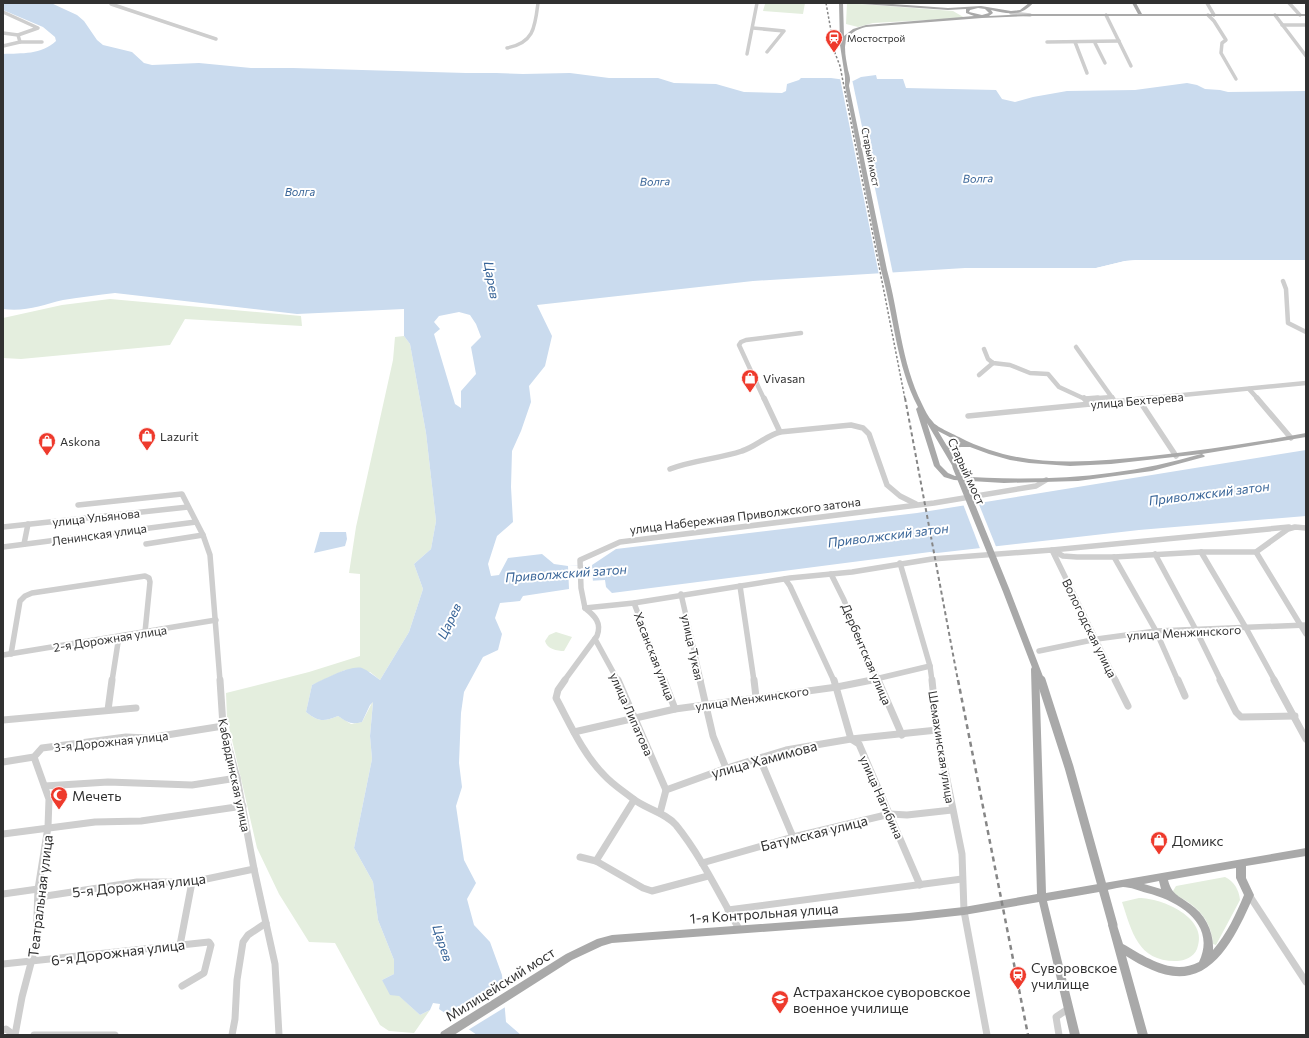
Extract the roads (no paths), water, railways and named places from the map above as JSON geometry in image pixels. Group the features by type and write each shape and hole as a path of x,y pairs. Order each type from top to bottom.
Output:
{"main road":[{"path":"862,3 948,9 983,16 991,13 984,8"},
{"path":"948,9 970,6 1011,13 1023,11 1031,3"},
{"path":"1134,3 1141,15"},
{"name":"Старый мост","path":"841,4 842,45 847,86 884,270 905,362 918,402 956,467 1035,663"},
{"path":"969,13 967,10 970,6"},
{"path":"842,45 844,38 850,32 866,26 983,16 1306,15"},
{"path":"918,402 937,466 946,475 954,478 1046,480 1084,478 1154,469 1230,449"},
{"path":"924,426 932,425 976,447 1008,457 1060,463 1120,462 1176,456 1230,449 1306,435"},
{"path":"946,448 961,445 976,447"},
{"path":"1035,663 1037,687 1042,897 1075,1035"},
{"path":"1035,663 1066,754 1142,1035"},
{"name":"1-я Контрольная улица","path":"569,957 600,942 612,939 909,917 964,910 1306,852"},
{"path":"1119,947 1146,963 1160,968 1183,971 1200,967 1217,952 1225,941 1249,895 1241,878 1241,863"},
{"path":"1162,876 1166,890 1174,899"},
{"path":"1123,883 1150,889 1174,899 1183,904 1198,917 1208,934 1208,952 1200,967"},
{"name":"Милицейский мост","path":"445,1035 569,957"}],"street":[{"path":"113,3 111,4 216,39"},
{"path":"507,48 517,46 530,37 538,3"},
{"path":"747,54 757,3"},
{"path":"1207,3 1214,15"},
{"path":"1289,3 1300,15"},
{"path":"1011,13 1031,15"},
{"path":"3,33 18,35 38,28 4,14"},
{"path":"1106,15 1131,66"},
{"path":"1208,15 1214,21 1226,40 1222,43 1221,53 1236,79"},
{"path":"1275,15 1306,56"},
{"path":"1282,25 1306,25"},
{"path":"753,28 784,31 767,52"},
{"path":"18,35 20,36 20,42"},
{"path":"1047,42 1118,41"},
{"path":"3,46 20,42 42,42"},
{"path":"1075,42 1087,73"},
{"path":"1095,42 1105,63"},
{"path":"1300,48 1306,48"},
{"path":"1283,282 1286,289 1288,323 1306,332"},
{"path":"780,432 739,345 741,342 801,333"},
{"path":"1076,347 1114,400"},
{"path":"984,349 988,359 992,363 1010,365 1030,373 1048,374 1059,387 1085,399 1114,400"},
{"path":"979,375 992,363"},
{"name":"улица Бехтерева","path":"968,416 1089,404 1114,400 1139,400 1306,383"},
{"path":"1249,389 1291,438"},
{"path":"1085,399 1089,404"},
{"path":"1139,400 1176,456"},
{"path":"670,469 689,462 743,451 770,435 780,432 851,425 863,428 869,434 887,485 897,494 916,504"},
{"name":"улица Набережная Приволжского затона","path":"585,608 581,588 580,563 620,542 916,504 934,503 1036,486 1046,480"},
{"name":"Кабардинская улица","path":"78,505 182,494 203,535 210,555 223,726 237,778 254,869 275,964 279,1035"},
{"name":"улица Ульянова","path":"3,527 188,507"},
{"name":"Ленинская улица","path":"3,547 196,522"},
{"path":"24,544 28,524"},
{"path":"585,608 785,579 852,572 932,559 1052,550 1295,527 1306,528"},
{"path":"1052,550 1063,556 1071,557 1114,557 1201,552 1256,552 1279,534 1295,527"},
{"path":"146,544 203,535"},
{"name":"Вологодская улица","path":"1052,550 1128,706"},
{"path":"1201,552 1246,628 1295,716 1306,739"},
{"path":"1256,552 1303,625 1306,634"},
{"path":"1154,554 1196,630 1236,712 1241,717 1247,718 1295,716"},
{"path":"1114,557 1156,631 1185,696"},
{"name":"Шемахинская улица","path":"900,564 930,666 937,730 962,854 964,910 987,1035"},
{"name":"Дербентская улица","path":"832,574 844,600 858,639 878,679 902,735"},
{"path":"11,654 20,601 24,596 32,593 144,576 149,578 150,582 145,632"},
{"name":"улица Нагибина","path":"785,579 790,586 837,687 851,739 859,744 920,885"},
{"path":"740,586 756,697"},
{"name":"улица Тукая","path":"681,594 713,736 726,768"},
{"name":"Хасанская улица","path":"634,602 675,710"},
{"path":"585,608 597,618 600,631 558,690 556,698 574,732 605,777 634,800 660,813 675,824 702,864 739,929"},
{"name":"2-я Дорожная улица","path":"3,655 216,620"},
{"name":"улица Менжинского","path":"1039,651 1096,639 1156,631 1303,625"},
{"path":"108,710 119,636"},
{"name":"улица Липатова","path":"595,639 607,659 636,720 666,790"},
{"name":"улица Менжинского","path":"574,732 636,720 705,704 837,687 878,679 930,666"},
{"path":"3,720 136,708"},
{"name":"3-я Дорожная улица","path":"3,762 34,757 42,748 126,737 148,738 223,726"},
{"name":"улица Хамимова","path":"666,790 726,768 786,750 851,739 902,735 937,730"},
{"name":"Театральная улица","path":"15,1035 22,997 36,944 38,889 48,827 48,799 45,786 38,774 34,757"},
{"path":"760,759 793,837"},
{"path":"45,786 108,782 156,785 192,785 237,778"},
{"path":"660,813 666,790"},
{"path":"596,861 634,800"},
{"path":"3,834 96,822 141,821 243,806"},
{"name":"Батумская улица","path":"702,864 793,837 890,814 907,815 952,810"},
{"path":"580,857 596,861 643,888 652,891 708,876"},
{"name":"5-я Дорожная улица","path":"3,894 38,889 46,896 137,882 192,882 254,869"},
{"path":"728,910 962,880"},
{"path":"180,945 192,882"},
{"path":"1249,895 1306,982"},
{"path":"232,1035 235,1019 237,980 243,942 248,935 266,924"},
{"name":"6-я Дорожная улица","path":"3,964 209,942 211,945 204,973 182,986"},
{"path":"1059,1035 1056,1017 1068,1009"},
{"path":"3,1030 6,1029 15,1035"},
{"path":"34,1035 115,1035"}],"water":[{"name":"Волга","path":"3,3 51,3 77,15 84,21 97,40 103,45 132,52 144,63 152,65 199,63 251,68 523,74 570,73 609,78 658,78 674,83 716,84 744,92 782,93 786,91 787,84 801,78 831,78 853,81 861,77 876,75 877,79 903,79 906,88 996,90 1002,99 1015,102 1067,91 1135,90 1187,83 1197,85 1205,89 1228,92 1306,91 1306,260 1137,260 1125,261 1096,268 965,268 753,281 537,305 552,336 545,366 529,386 531,402 512,451 511,487 513,522 497,536 488,564 491,576 499,575 508,558 542,554 554,564 568,566 592,565 616,549 917,513 1306,450 1306,516 1139,530 937,553 930,552 612,593 606,587 605,580 569,582 569,589 523,596 520,601 500,603 495,618 502,634 498,650 483,657 464,692 461,713 459,763 462,787 456,806 464,860 476,883 467,899 474,925 490,942 502,975 506,1022 521,1035 477,1035 439,1009 440,1004 433,1003 430,1010 420,1015 399,996 390,995 382,980 394,974 394,960 378,920 373,882 354,848 372,759 370,736 373,702 362,722 358,723 349,722 338,716 321,720 314,718 306,712 312,685 337,674 351,669 362,668 380,680 409,632 423,589 414,564 431,549 436,521 426,433 410,344 404,336 404,309 297,314 115,293 63,300 27,309 3,309 3,54 38,51 50,46 56,41 55,37 43,27 3,10","holes":["459,312 470,315 476,324 481,337 471,347 476,374 461,391 461,408 455,404 434,334 440,329 434,322 439,316"]},
{"path":"320,532 346,532 347,539 345,546 314,553"}],"railway":[{"path":"826,3 835,53 840,66 905,399"},
{"path":"905,398 958,681"},
{"path":"958,680 1028,1035"}],"place":[{"name":"Мостострой","path":"834,53"},
{"name":"Vivasan","path":"750,393"},
{"name":"Lazurit","path":"147,451"},
{"name":"Askona","path":"47,456"},
{"name":"Мечеть","path":"59,810"},
{"name":"Домикс","path":"1159,855"},
{"name":"Суворовское училище","path":"1018,990"},
{"name":"Астраханское суворовское военное училище","path":"780,1014"}],"water label":[{"name":"Царев","path":"492,280"},
{"name":"Приволжский затон","path":"1209,493"},
{"name":"Приволжский затон","path":"888,535"},
{"name":"Приволжский затон","path":"566,573"},
{"name":"Царев","path":"449,621"},
{"name":"Царев","path":"443,943"}]}
